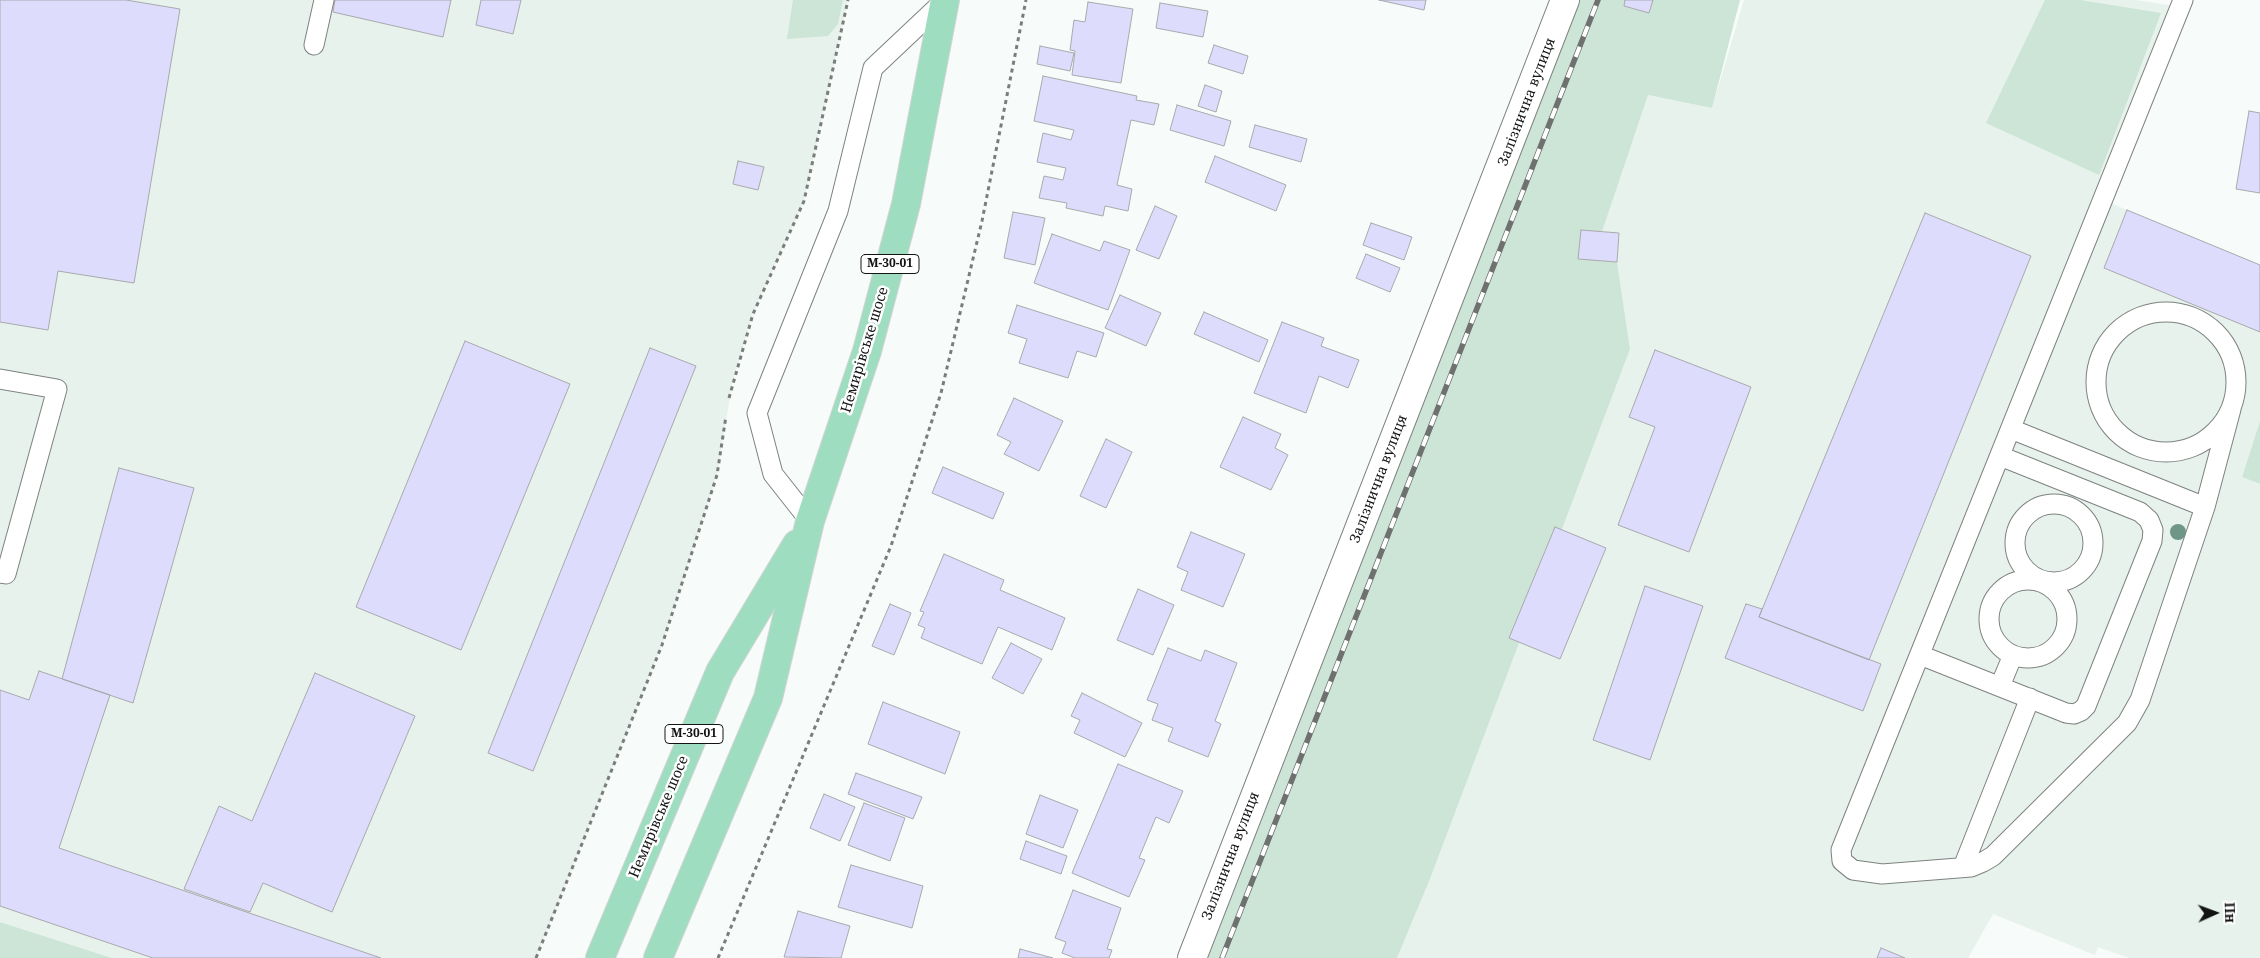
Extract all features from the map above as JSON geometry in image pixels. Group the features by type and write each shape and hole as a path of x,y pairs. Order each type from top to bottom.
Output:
{"main road":[{"name":"Немирівське шосе","path":"658,958 768,698 810,521 867,351 906,204 945,0"},
{"name":"Немирівське шосе","path":"600,958 720,672 810,521"}],"street":[{"name":"Залізнична вулиця","path":"1192,958 1565,0"}],"lane":[{"path":"314,45 324,0"},
{"path":"810,521 773,474 757,413 838,211 873,68 945,0"},
{"path":"2183,0 1841,850 1842,861 1854,870 1867,873 1971,867 1993,856 2134,714 2205,507 2231,409 2236,387 2234,365 2225,344 2209,327 2189,316 2167,312 2145,316 2124,326 2108,342 2099,364 2096,387 2102,410 2114,430 2133,444 2155,452 2178,452 2200,444 2219,429 2231,409"},
{"path":"0,379 57,388 6,574 0,573"},
{"path":"2011,429 2205,507"},
{"path":"1920,655 2066,713 2074,714 2086,706 2152,541 2153,530 2149,520 2140,512 2000,456"},
{"path":"2039,580 2026,579 2012,583 2002,590 1994,600 1989,612 1990,626 1994,638 2002,648 2013,655 2025,658 2038,657 2050,652 2059,643 2065,632 2068,620 2066,607 2060,596 2050,586 2039,580 2028,573 2019,562 2015,550 2015,537 2019,524 2027,514 2038,507 2051,504 2064,505 2076,511 2086,520 2092,532 2093,544 2090,557 2085,568 2070,579 2051,583 2039,580"},
{"path":"2000,686 2013,655"},
{"path":"1962,868 2030,698"}],"path":[{"path":"729,403 732,384 752,314 804,201 848,0"},
{"path":"718,958 891,546 942,393 982,222 1026,0"},
{"path":"536,958 662,645 716,475 727,412"}],"shaded area":[{"path":"0,0 848,0 804,201 753,314 732,384 717,475 662,645 536,958 112,958 0,922"},
{"path":"1744,0 2136,0 2181,7 2103,200 2260,265 2260,421 2242,477 2260,484 2260,958 2129,958 2098,947 2095,955 1993,914 1968,958 1905,958 1881,949 1877,958 1397,958 1430,879 1630,349 1617,262 1619,233 1602,232 1648,95 1712,108"}],"green space":[{"path":"793,0 843,0 838,24 828,36 787,39"},
{"path":"1565,0 1740,0 1712,108 1648,95 1602,232 1581,230 1579,258 1617,262 1630,349 1430,879 1397,958 1192,958"},
{"path":"2045,0 2080,0 2161,13 2099,175 1986,123"},
{"path":"2260,421 2260,484 2242,477"},
{"path":"0,922 112,958 0,958"}],"building":[{"path":"0,0 126,0 180,9 134,283 58,271 48,330 0,322"},
{"path":"335,0 451,0 443,37 333,12"},
{"path":"481,0 521,0 513,34 476,25"},
{"path":"1379,0 1426,0 1424,10"},
{"path":"1625,0 1653,0 1649,13 1624,6"},
{"path":"1088,2 1133,9 1121,83 1072,75 1075,51 1070,50 1074,20 1085,22"},
{"path":"1160,3 1208,11 1203,37 1156,28"},
{"path":"1214,45 1248,56 1243,74 1208,63"},
{"path":"1040,46 1074,53 1070,71 1037,64"},
{"path":"1043,76 1137,96 1136,100 1159,104 1154,125 1131,120 1117,185 1132,189 1128,211 1105,206 1103,216 1066,208 1067,203 1039,198 1044,176 1063,180 1066,168 1037,162 1043,133 1071,140 1074,130 1034,121"},
{"path":"1205,85 1222,91 1216,112 1198,106"},
{"path":"1177,105 1231,121 1224,146 1170,130"},
{"path":"2249,111 2260,113 2260,193 2236,189"},
{"path":"1255,125 1307,139 1301,162 1249,147"},
{"path":"1215,156 1286,185 1276,211 1205,182"},
{"path":"738,161 764,167 758,190 733,184"},
{"path":"1155,206 1177,216 1159,259 1136,250"},
{"path":"2127,210 2260,265 2260,332 2104,268"},
{"path":"1013,212 1045,218 1035,265 1004,258"},
{"path":"1925,213 2031,256 1869,660 1759,617"},
{"path":"1371,223 1412,237 1404,260 1363,245"},
{"path":"1581,230 1619,233 1617,262 1578,259"},
{"path":"1052,234 1100,251 1104,241 1130,250 1108,310 1034,283"},
{"path":"1366,254 1400,268 1390,292 1356,278"},
{"path":"1120,295 1161,313 1146,346 1105,328"},
{"path":"1017,305 1104,333 1096,357 1077,351 1068,378 1019,363 1027,339 1008,333"},
{"path":"1204,312 1268,340 1259,362 1194,334"},
{"path":"1282,322 1324,338 1321,346 1359,360 1348,388 1319,376 1306,413 1254,393"},
{"path":"465,341 570,384 461,650 356,607"},
{"path":"650,348 696,366 533,771 488,753"},
{"path":"1655,350 1751,387 1689,552 1618,525 1655,427 1629,417"},
{"path":"1014,398 1063,421 1039,471 1004,454 1011,442 997,435"},
{"path":"1243,417 1281,434 1275,448 1288,455 1271,490 1220,467"},
{"path":"1106,439 1132,452 1106,508 1080,496"},
{"path":"943,467 1004,493 993,519 932,493"},
{"path":"119,468 194,488 133,703 62,679"},
{"path":"1555,527 1606,548 1560,659 1509,638"},
{"path":"1191,532 1245,554 1223,607 1181,590 1188,572 1177,567"},
{"path":"944,554 1004,580 1000,590 1065,618 1052,650 998,627 982,664 921,638 925,628 918,625 924,612 920,611"},
{"path":"1645,586 1703,606 1650,760 1593,740"},
{"path":"1138,589 1174,605 1153,655 1117,640"},
{"path":"890,604 911,613 894,655 872,646"},
{"path":"1746,604 1762,609 1759,617 1881,664 1863,711 1725,658"},
{"path":"1011,643 1042,659 1023,694 992,678"},
{"path":"1168,648 1201,661 1205,650 1237,663 1215,721 1221,724 1208,757 1168,741 1173,728 1152,720 1158,704 1147,700"},
{"path":"39,671 110,695 59,848 381,958 153,958 0,906 0,690 29,700"},
{"path":"315,673 415,716 332,912 263,883 250,912 184,889 219,806 252,821"},
{"path":"1082,693 1142,723 1125,757 1074,733 1080,720 1071,716"},
{"path":"883,702 960,732 945,774 868,744"},
{"path":"1118,764 1183,791 1169,823 1156,817 1139,858 1145,860 1129,897 1072,873"},
{"path":"856,773 922,797 913,819 848,794"},
{"path":"824,794 855,807 840,841 810,828"},
{"path":"1040,795 1078,810 1063,848 1026,834"},
{"path":"864,803 905,818 890,861 848,845"},
{"path":"1026,841 1067,856 1061,874 1020,859"},
{"path":"851,865 923,886 912,928 838,907"},
{"path":"1073,890 1121,908 1107,949 1112,950 1109,958 1075,958 1062,953 1066,942 1055,938"},
{"path":"798,911 850,926 841,958 784,957"},
{"path":"1881,948 1905,958 1877,958"},
{"path":"1020,949 1053,958 1018,958"}],"railway":[{"path":"1222,958 1598,0"}]}
